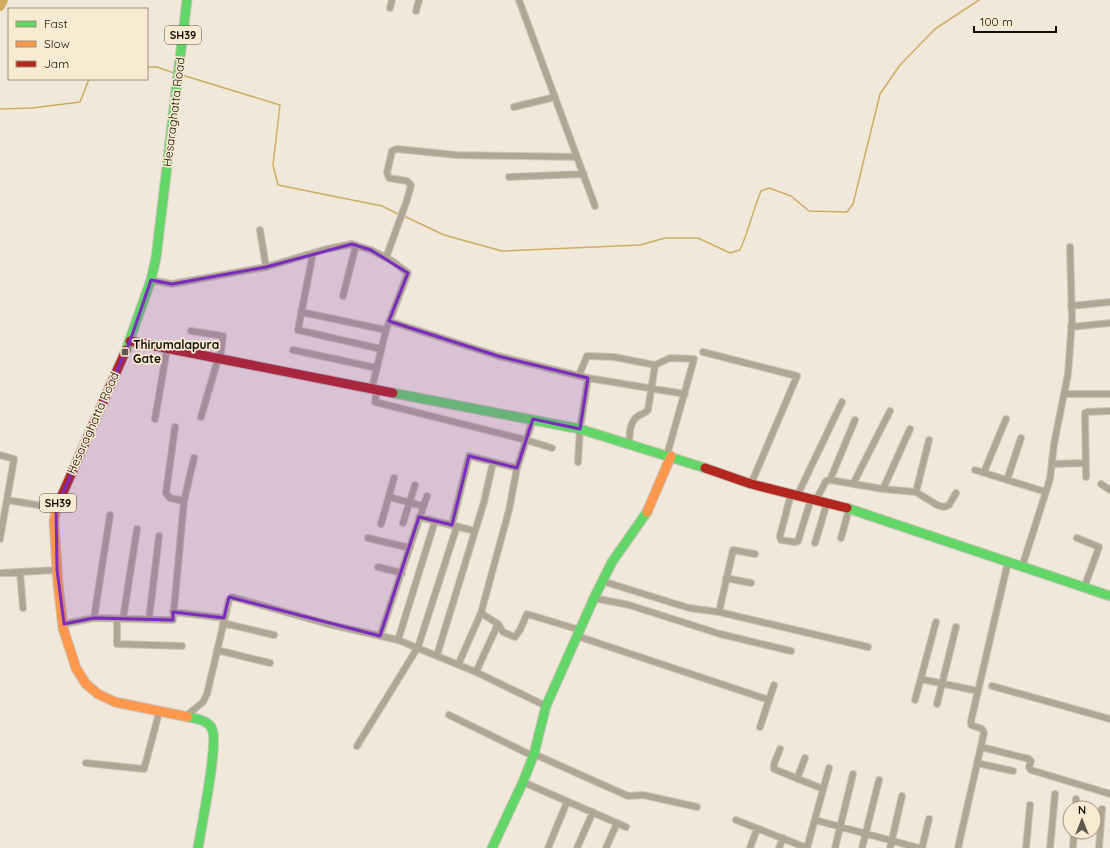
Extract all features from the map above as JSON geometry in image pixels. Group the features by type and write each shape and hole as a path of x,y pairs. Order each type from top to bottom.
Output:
{"street":[{"name":"Hesaraghatta Road","path":"187,0 156,258 151,280 130,341 56,508 54,522 60,611 76,666 86,685 95,693 111,702 159,713 186,716 209,723 214,734 198,848"},
{"path":"390,8 392,0"},
{"path":"416,11 419,0"},
{"path":"519,0 595,206"},
{"path":"514,107 555,97"},
{"path":"386,258 411,185 407,181 389,178 387,173 392,151 397,149 456,154 577,157"},
{"path":"509,177 584,174"},
{"path":"260,230 266,267"},
{"path":"151,280 172,284 266,267 313,253 352,244 371,250 408,273 389,321 376,368 375,402 526,440 552,448"},
{"path":"343,296 356,246"},
{"path":"1022,567 1046,492 1068,374 1071,327 1070,247"},
{"path":"313,253 298,330 381,349"},
{"path":"1071,306 1110,302"},
{"path":"301,312 386,330"},
{"path":"389,321 498,356 588,378 685,394"},
{"path":"1071,327 1110,323"},
{"path":"191,331 223,336 219,360 201,417"},
{"path":"130,341 219,360 375,388 580,429 629,443 751,484 849,509 1110,596"},
{"path":"154,419 167,349"},
{"path":"293,350 376,368"},
{"path":"703,352 797,376 751,484"},
{"path":"492,848 533,755 546,706 594,598 612,562 646,515 669,456 694,359 670,358 655,365 614,356 586,356 579,375"},
{"path":"629,443 631,426 634,419 638,415 645,414 648,410 655,365"},
{"path":"578,462 580,429 588,378"},
{"path":"1064,394 1110,394"},
{"path":"842,402 794,495 780,536 781,540 794,542 798,541 813,500 826,481 830,480 883,489 916,492 937,505 944,507 949,505 956,492"},
{"path":"853,484 890,411"},
{"path":"1086,477 1085,413 1110,411"},
{"path":"458,665 481,613 509,510 517,468 533,419"},
{"path":"984,472 1006,419"},
{"path":"830,480 855,420"},
{"path":"175,427 166,493 170,498 184,501"},
{"path":"883,489 910,429"},
{"path":"1007,480 1021,438"},
{"path":"916,492 929,440"},
{"path":"0,455 14,459 0,538"},
{"path":"358,746 418,647 454,526 469,456 517,468"},
{"path":"64,624 94,618 173,620 184,501 194,458"},
{"path":"437,655 475,531 493,462"},
{"path":"1052,464 1086,463"},
{"path":"974,470 1046,492"},
{"path":"381,524 394,478"},
{"path":"1100,484 1110,490"},
{"path":"403,523 414,485"},
{"path":"380,636 402,573 419,517 428,496"},
{"path":"389,497 423,506"},
{"path":"7,500 56,508"},
{"path":"815,543 827,503"},
{"path":"841,538 849,509"},
{"path":"94,618 110,515"},
{"path":"419,517 475,531"},
{"path":"398,640 435,521"},
{"path":"137,529 120,619 117,644 182,646"},
{"path":"149,619 159,536"},
{"path":"368,538 410,548"},
{"path":"1077,538 1099,547 1084,588"},
{"path":"719,612 733,550 755,554"},
{"path":"958,848 981,747 983,731 971,724 1008,562"},
{"path":"378,567 402,573"},
{"path":"0,573 57,570"},
{"path":"20,572 23,608"},
{"path":"726,578 752,583"},
{"path":"602,581 689,608 719,612 868,647"},
{"path":"186,716 203,702 207,694 229,600 232,597 328,624 398,640 476,672 546,706"},
{"path":"594,598 629,605 720,634 792,651"},
{"path":"173,612 224,621 274,635"},
{"path":"481,613 498,624 503,632 516,637 527,614 769,700"},
{"path":"915,700 936,622"},
{"path":"476,672 498,624"},
{"path":"937,704 956,627"},
{"path":"217,650 270,663"},
{"path":"921,680 978,691"},
{"path":"760,727 774,685"},
{"path":"992,686 1110,719"},
{"path":"86,763 144,768 159,713"},
{"path":"449,715 533,755 628,796 643,795 697,808"},
{"path":"981,747 1029,759 1031,761 1029,767 1031,770 1110,794"},
{"path":"780,749 774,764 774,770 823,789"},
{"path":"797,779 805,758"},
{"path":"977,763 1013,771"},
{"path":"736,820 807,848 829,768"},
{"path":"835,848 853,774"},
{"path":"862,848 879,780"},
{"path":"522,782 626,827"},
{"path":"1050,848 1055,794"},
{"path":"890,848 902,796"},
{"path":"548,848 567,802"},
{"path":"1026,848 1030,805"},
{"path":"577,848 593,812"},
{"path":"815,820 921,848 929,819"},
{"path":"606,848 617,823"},
{"path":"750,848 757,829"},
{"path":"779,848 783,838"}],"highlighted area":[{"path":"352,244 371,250 408,273 389,321 498,356 588,378 580,429 533,419 517,468 469,456 452,525 419,517 380,636 229,597 224,618 173,612 173,620 94,618 64,624 57,570 56,508 130,341 151,280 172,284 266,267"}],"waterway":[{"path":"0,6 3,0"},
{"path":"404,216 444,235 502,251 640,245 665,238 698,238 730,253 740,250 761,191 769,188 791,196 809,211 847,212 853,204 880,94 900,65 935,29 979,0"},
{"path":"148,67 157,67 174,73"},
{"path":"182,75 280,105 273,165 278,185 382,206 400,215"},
{"path":"0,109 32,108 80,102 89,80"}],"traffic: fast":[{"path":"126,350 151,280 156,258 187,0"},
{"path":"393,393 580,429 705,468"},
{"path":"847,508 1110,596"},
{"path":"492,848 523,782 534,754 546,706 594,598 612,562 647,512"},
{"path":"188,717 202,720 208,724 212,729 214,737 206,805 198,848"}],"traffic: slow":[{"path":"647,512 671,456"},
{"path":"62,495 56,508 54,522 58,584 63,628 76,668 86,684 98,694 115,702 188,717"}],"traffic: jam":[{"path":"130,341 393,393"},
{"path":"62,495 126,350"},
{"path":"705,468 751,484 847,508"}],"place":[{"name":"Thirumalapura Gate","path":"125,352"}]}
